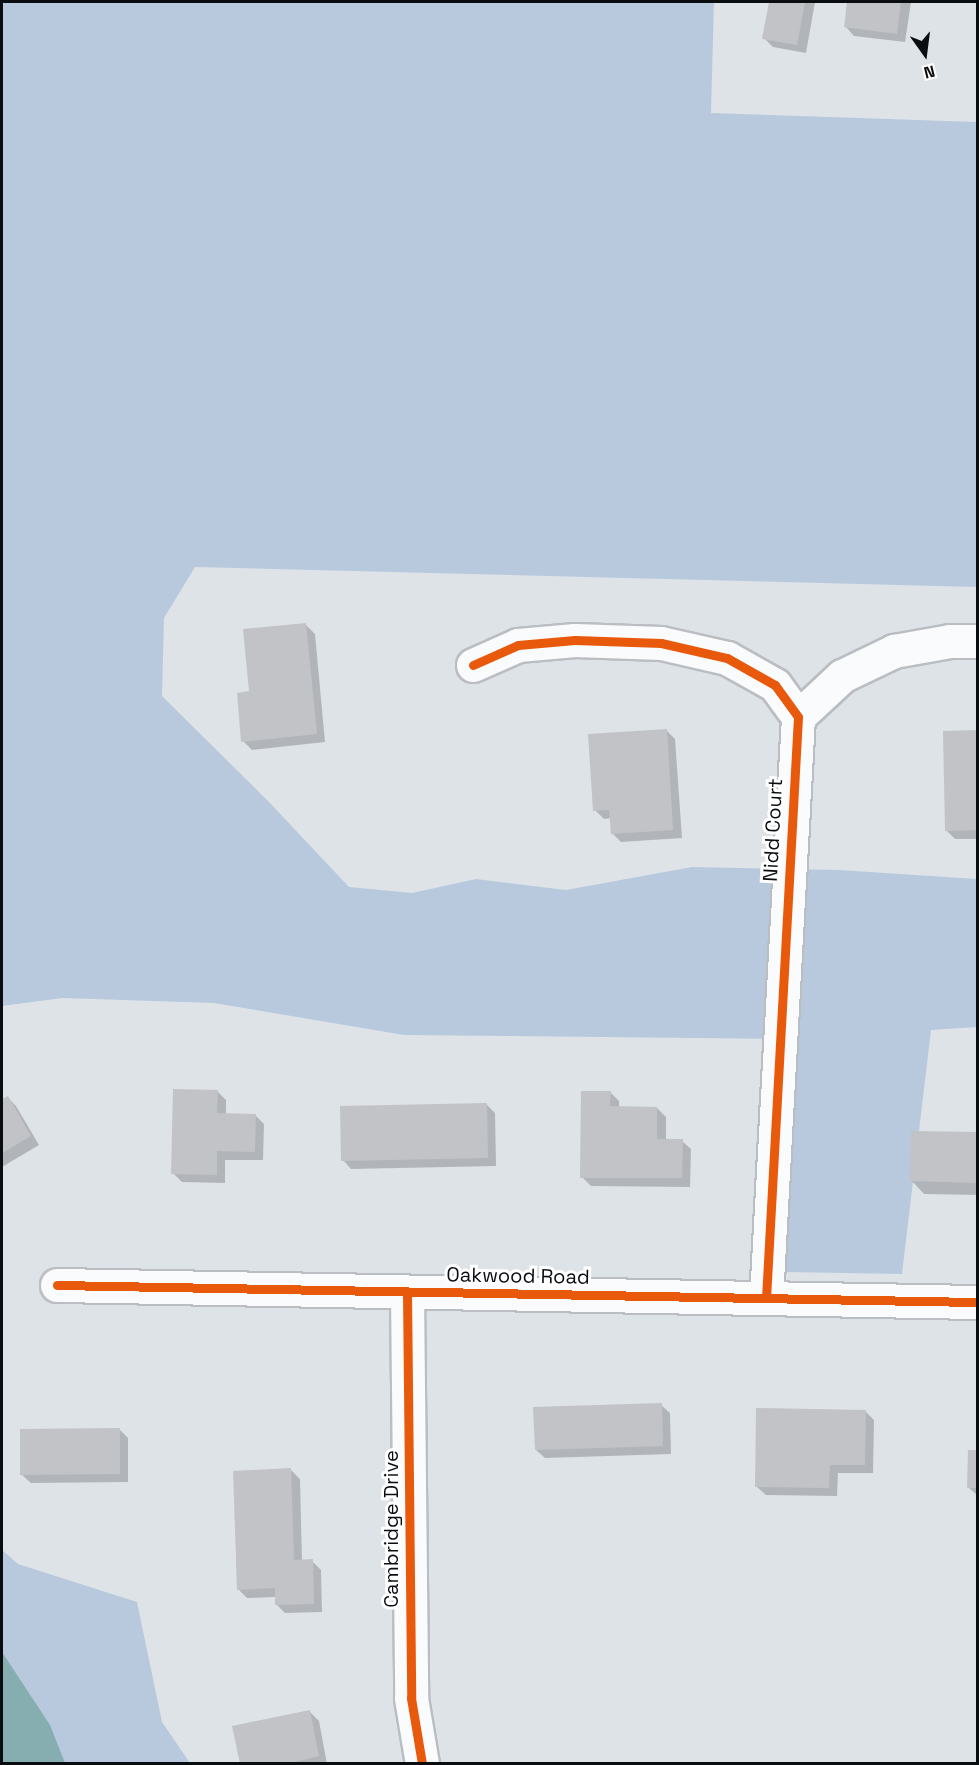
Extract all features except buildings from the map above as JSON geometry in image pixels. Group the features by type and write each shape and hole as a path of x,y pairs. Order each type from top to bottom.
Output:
{"street":[{"path":"473,665 518,645 575,640 661,643 727,658 775,685 798,717 842,676 894,651 950,641 978,640"},
{"name":"Nidd Court","path":"766,1299 798,717"},
{"name":"Oakwood Road","path":"57,1286 978,1302"},
{"name":"Cambridge Drive","path":"407,1292 411,1698 422,1764"}],"shaded area":[{"path":"2,2 714,2 711,113 977,122 977,587 195,567 164,618 162,696 269,802 349,887 412,893 476,879 566,890 692,867 839,870 977,879 977,1027 931,1030 902,1274 786,1272 795,1039 404,1035 214,1003 62,998 2,1006"},
{"path":"2,1550 18,1564 137,1602 162,1722 190,1763 2,1763"},
{"path":"2,1652 50,1725 65,1763 2,1763"}],"cycle path":[{"path":"473,665 518,645 575,640 661,643 727,658 775,685 798,717 766,1298"},
{"path":"57,1285 978,1302"},
{"path":"407,1292 411,1698 422,1764"}]}
